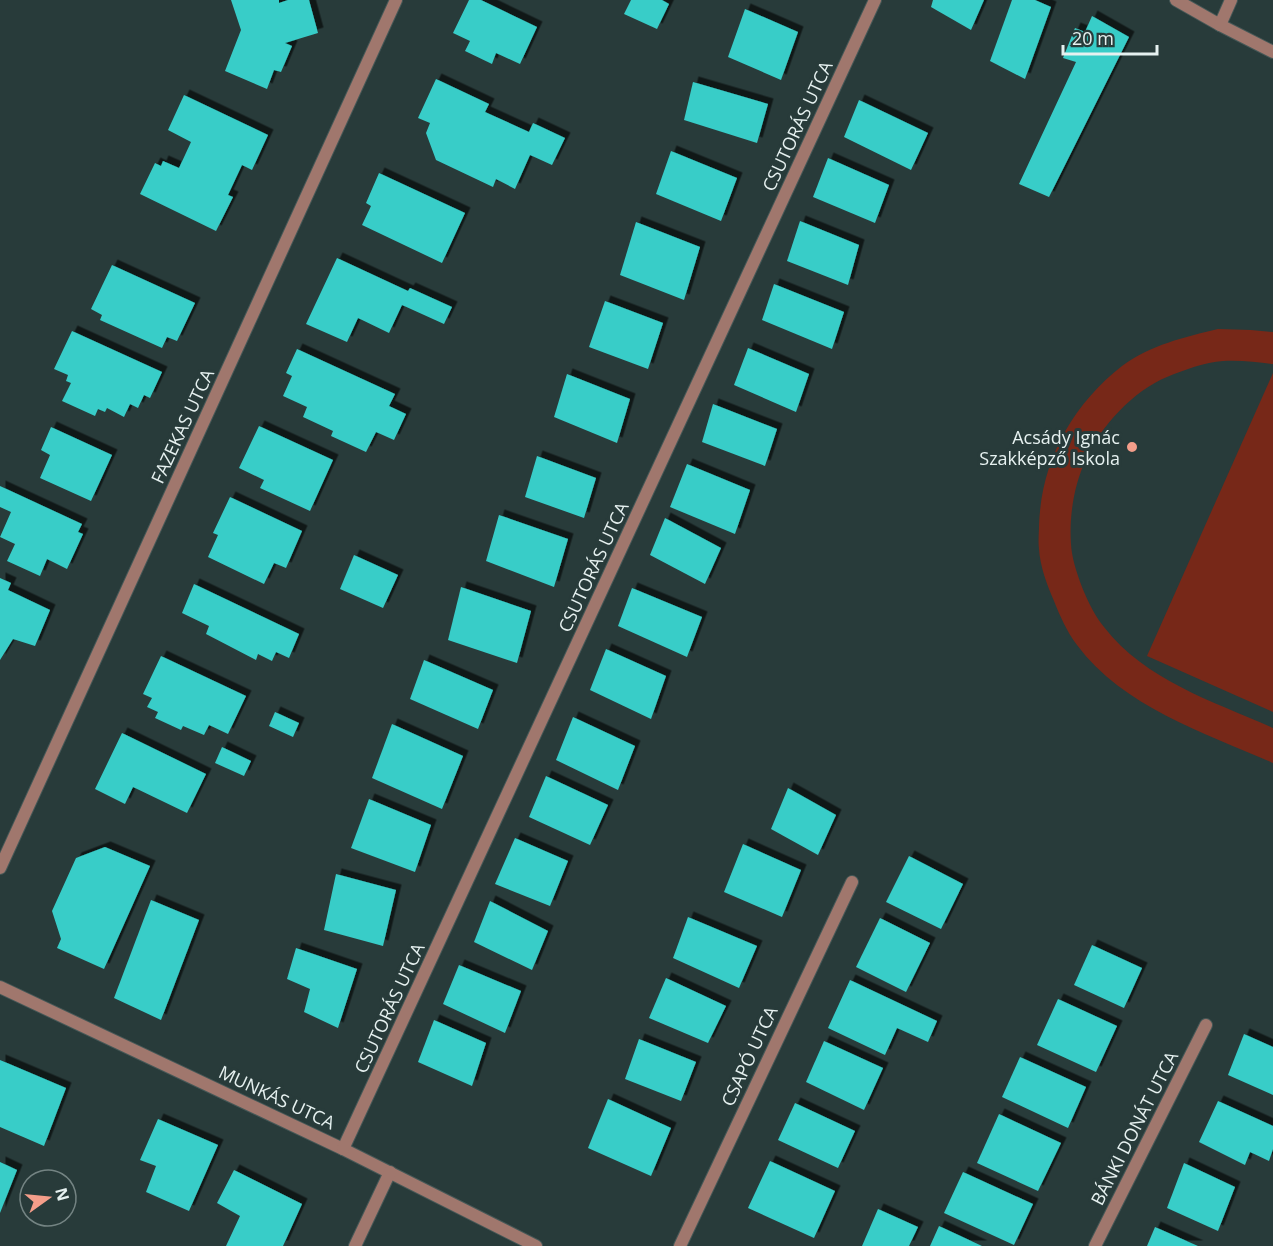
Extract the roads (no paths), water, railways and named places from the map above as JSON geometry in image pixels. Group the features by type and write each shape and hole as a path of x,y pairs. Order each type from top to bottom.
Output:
{"street":[{"name":"FAZEKAS UTCA","path":"0,868 396,0"},
{"name":"CSUTORÁS UTCA","path":"344,1149 875,0"},
{"path":"1176,0 1273,51"},
{"path":"1220,25 1231,0"},
{"name":"CSAPÓ UTCA","path":"680,1246 852,882"},
{"name":"MUNKÁS UTCA","path":"0,987 344,1149 536,1246"},
{"name":"BÁNKI DONÁT UTCA","path":"1095,1246 1206,1025"},
{"path":"355,1246 390,1172"}],"place":[{"name":"Acsády Ignác Szakképző Iskola","path":"1132,447"}]}
